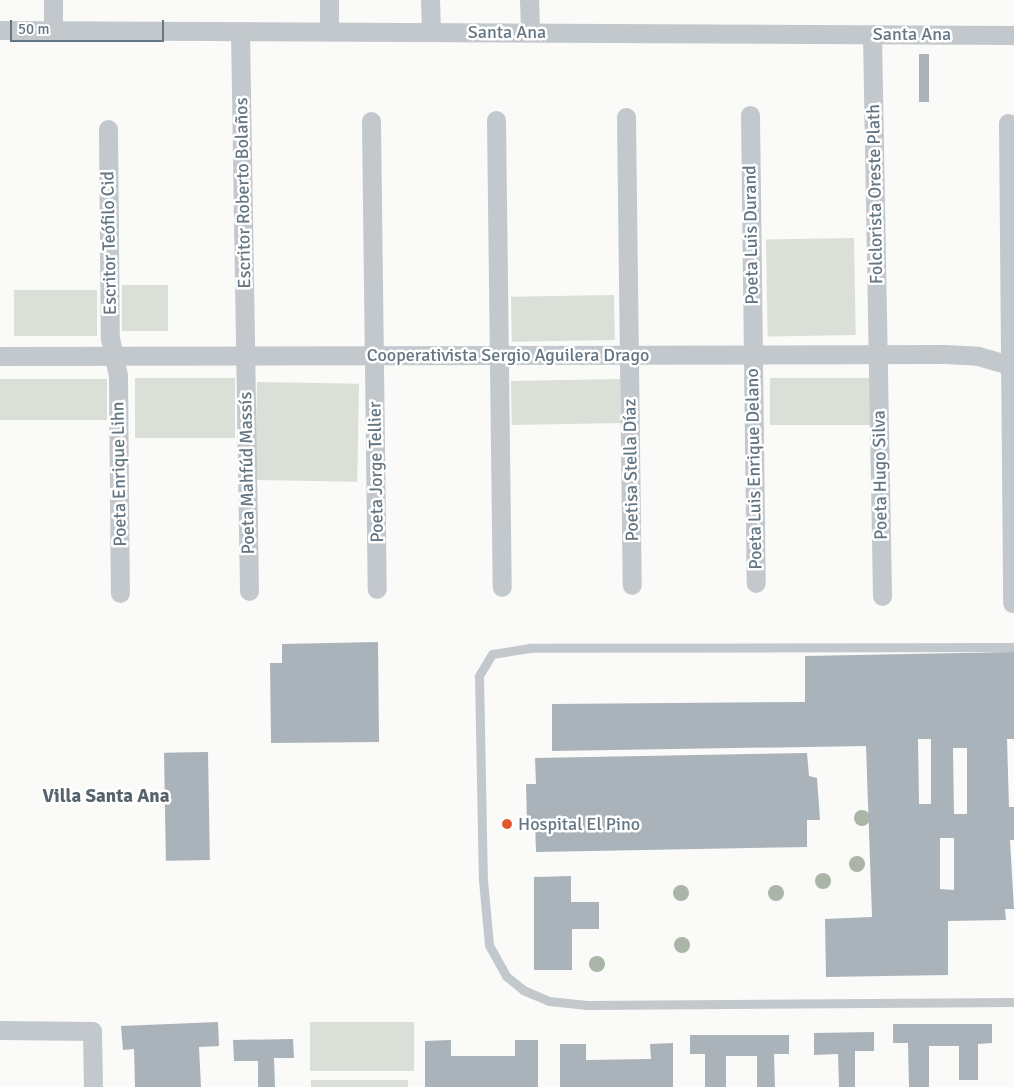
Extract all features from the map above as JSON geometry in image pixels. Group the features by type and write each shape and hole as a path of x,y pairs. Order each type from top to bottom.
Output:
{"street":[{"path":"53,0 54,30"},
{"path":"328,0 329,31"},
{"path":"430,0 431,32"},
{"path":"529,0 530,32"},
{"name":"Santa Ana","path":"0,30 1014,34"},
{"name":"Escritor Roberto Bolaños","path":"240,31 245,356"},
{"name":"Folclorista Oreste Plath","path":"872,34 878,354"},
{"name":"Poeta Luis Durand","path":"750,115 753,355"},
{"name":"Poetisa Stella Díaz","path":"626,117 632,585"},
{"path":"496,120 502,587"},
{"name":"Poeta Jorge Tellier","path":"370,121 377,589"},
{"path":"1008,123 1012,365 1012,603"},
{"name":"Escritor Teófilo Cid","path":"108,129 110,338 114,356"},
{"name":"Cooperativista Sergio Aguilera Drago","path":"0,356 878,354 978,356 1012,365"},
{"name":"Poeta Hugo Silva","path":"878,354 882,596"},
{"name":"Poeta Luis Enrique Delano","path":"753,355 756,583"},
{"name":"Poeta Enrique Lihn","path":"114,356 118,376 120,593"},
{"name":"Poeta Mahfúd Massís","path":"245,356 249,591"},
{"path":"0,1030 92,1031 93,1087"}],"lane":[{"path":"1014,647 530,648 492,654 479,676 483,880 488,945 506,976 523,990 549,1001 588,1005 1014,1002"}],"shaded area":[{"path":"854,238 856,335 768,337 766,240"},
{"path":"122,285 168,285 168,331 122,331"},
{"path":"14,290 97,290 97,336 14,336"},
{"path":"614,295 615,340 512,342 511,297"},
{"path":"135,378 235,378 235,438 135,438"},
{"path":"770,378 870,378 870,425 770,425"},
{"path":"0,379 107,379 107,420 0,420"},
{"path":"620,379 621,423 512,425 511,381"},
{"path":"257,382 359,384 357,482 255,480"},
{"path":"310,1022 414,1022 414,1071 310,1071"},
{"path":"311,1080 408,1080 408,1087 311,1087"}],"building":[{"path":"919,54 929,54 929,102 919,102"},
{"path":"378,642 379,742 271,743 270,663 282,663 282,644"},
{"path":"1014,652 1014,739 1007,739 1009,807 1014,807 1014,840 1010,840 1014,909 1005,909 1006,920 948,921 948,975 826,977 825,919 872,917 866,746 552,751 552,704 805,702 805,656","holes":["918,739 931,739 931,804 919,804","953,748 967,748 967,814 954,814","940,838 954,838 954,890 940,889"]},
{"path":"208,752 210,860 166,861 164,753"},
{"path":"807,753 809,776 817,778 820,820 807,820 807,847 536,852 535,822 527,822 526,784 536,784 535,758"},
{"path":"571,876 571,902 599,902 599,929 572,929 572,970 534,970 534,877"},
{"path":"218,1022 219,1046 199,1047 201,1087 135,1087 134,1049 123,1050 121,1026"},
{"path":"893,1024 992,1024 992,1043 978,1044 978,1080 959,1080 959,1046 929,1046 929,1087 909,1087 908,1043 893,1043"},
{"path":"874,1032 874,1051 855,1051 855,1087 839,1087 838,1054 814,1055 814,1033"},
{"path":"690,1035 789,1035 789,1054 774,1054 775,1087 757,1087 757,1056 726,1056 726,1087 705,1087 705,1054 690,1054"},
{"path":"293,1039 294,1058 274,1058 275,1087 258,1087 258,1061 234,1061 233,1040"},
{"path":"451,1040 451,1056 515,1056 515,1040 538,1040 538,1087 425,1087 425,1041"},
{"path":"673,1043 673,1087 560,1087 560,1044 586,1044 586,1060 651,1059 650,1044"}],"place":[{"name":"Hospital El Pino","path":"507,824"}],"district":[{"name":"Villa Santa Ana","path":"106,797"}]}
